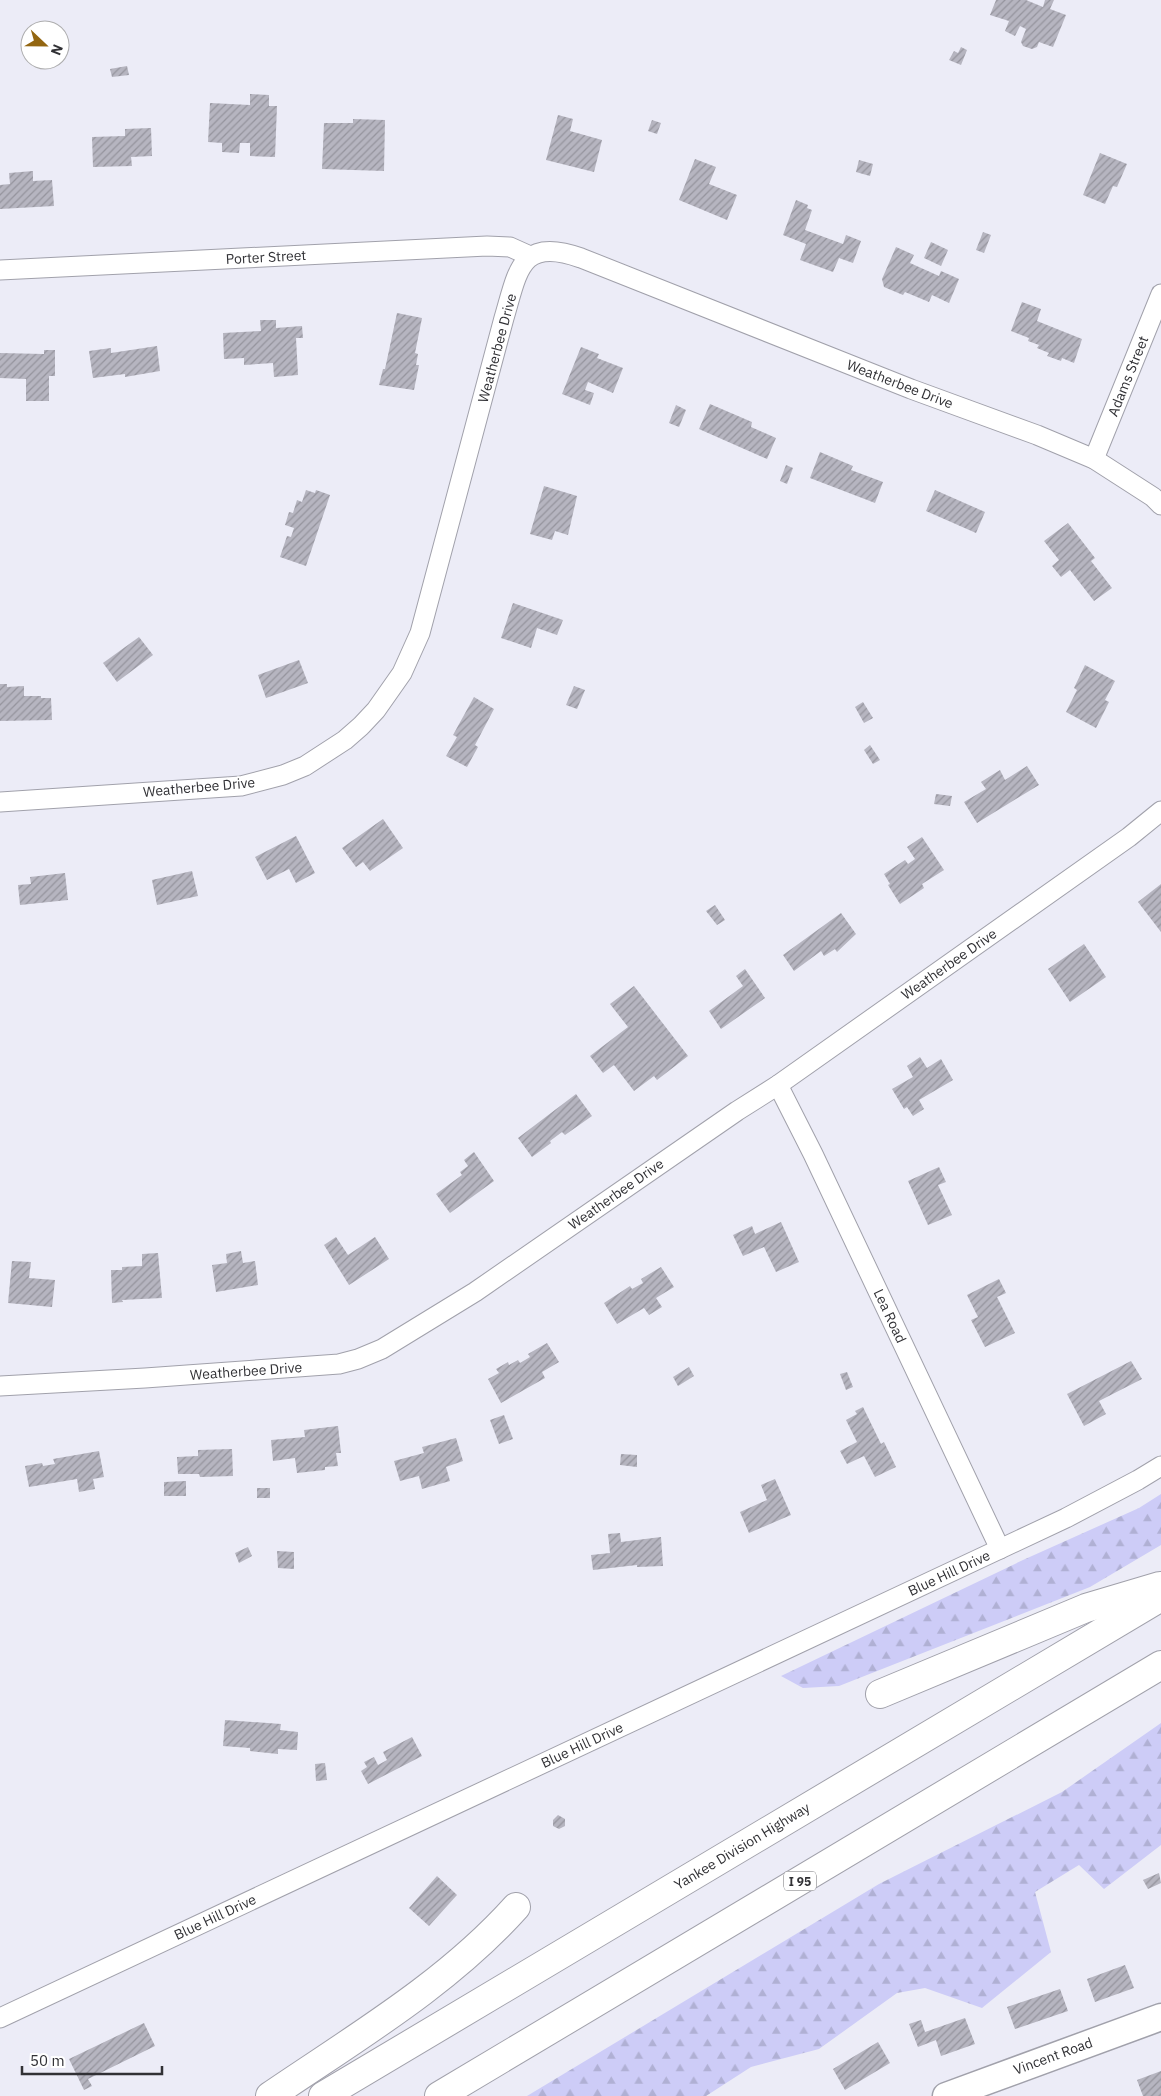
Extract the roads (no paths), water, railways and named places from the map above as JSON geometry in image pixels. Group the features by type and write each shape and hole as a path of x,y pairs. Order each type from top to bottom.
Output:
{"highway":[{"path":"880,1694 1086,1608 1161,1585"},
{"name":"Yankee Division Highway","path":"323,2096 1161,1597"},
{"name":"I 95","path":"439,2096 1161,1665"},
{"path":"270,2096 431,1986 473,1951 516,1907"}],"street":[{"name":"Porter Street","path":"0,270 488,246 510,247 530,256"},
{"name":"Weatherbee Drive","path":"0,802 220,788 263,781 290,772 323,756 345,740 376,710 402,673 420,634 504,318 518,272 530,256 552,251 581,258 911,389 1037,435 1094,459 1153,497 1161,505"},
{"name":"Adams Street","path":"1094,459 1161,294"},
{"name":"Weatherbee Drive","path":"0,1386 136,1379 339,1364 358,1360 382,1349 475,1292 737,1111 778,1085 1130,837 1161,811"},
{"name":"Lea Road","path":"778,1085 818,1163 1000,1549"},
{"name":"Blue Hill Drive","path":"0,2018 1066,1518 1161,1466"},
{"name":"Vincent Road","path":"946,2096 1161,2016"}]}
